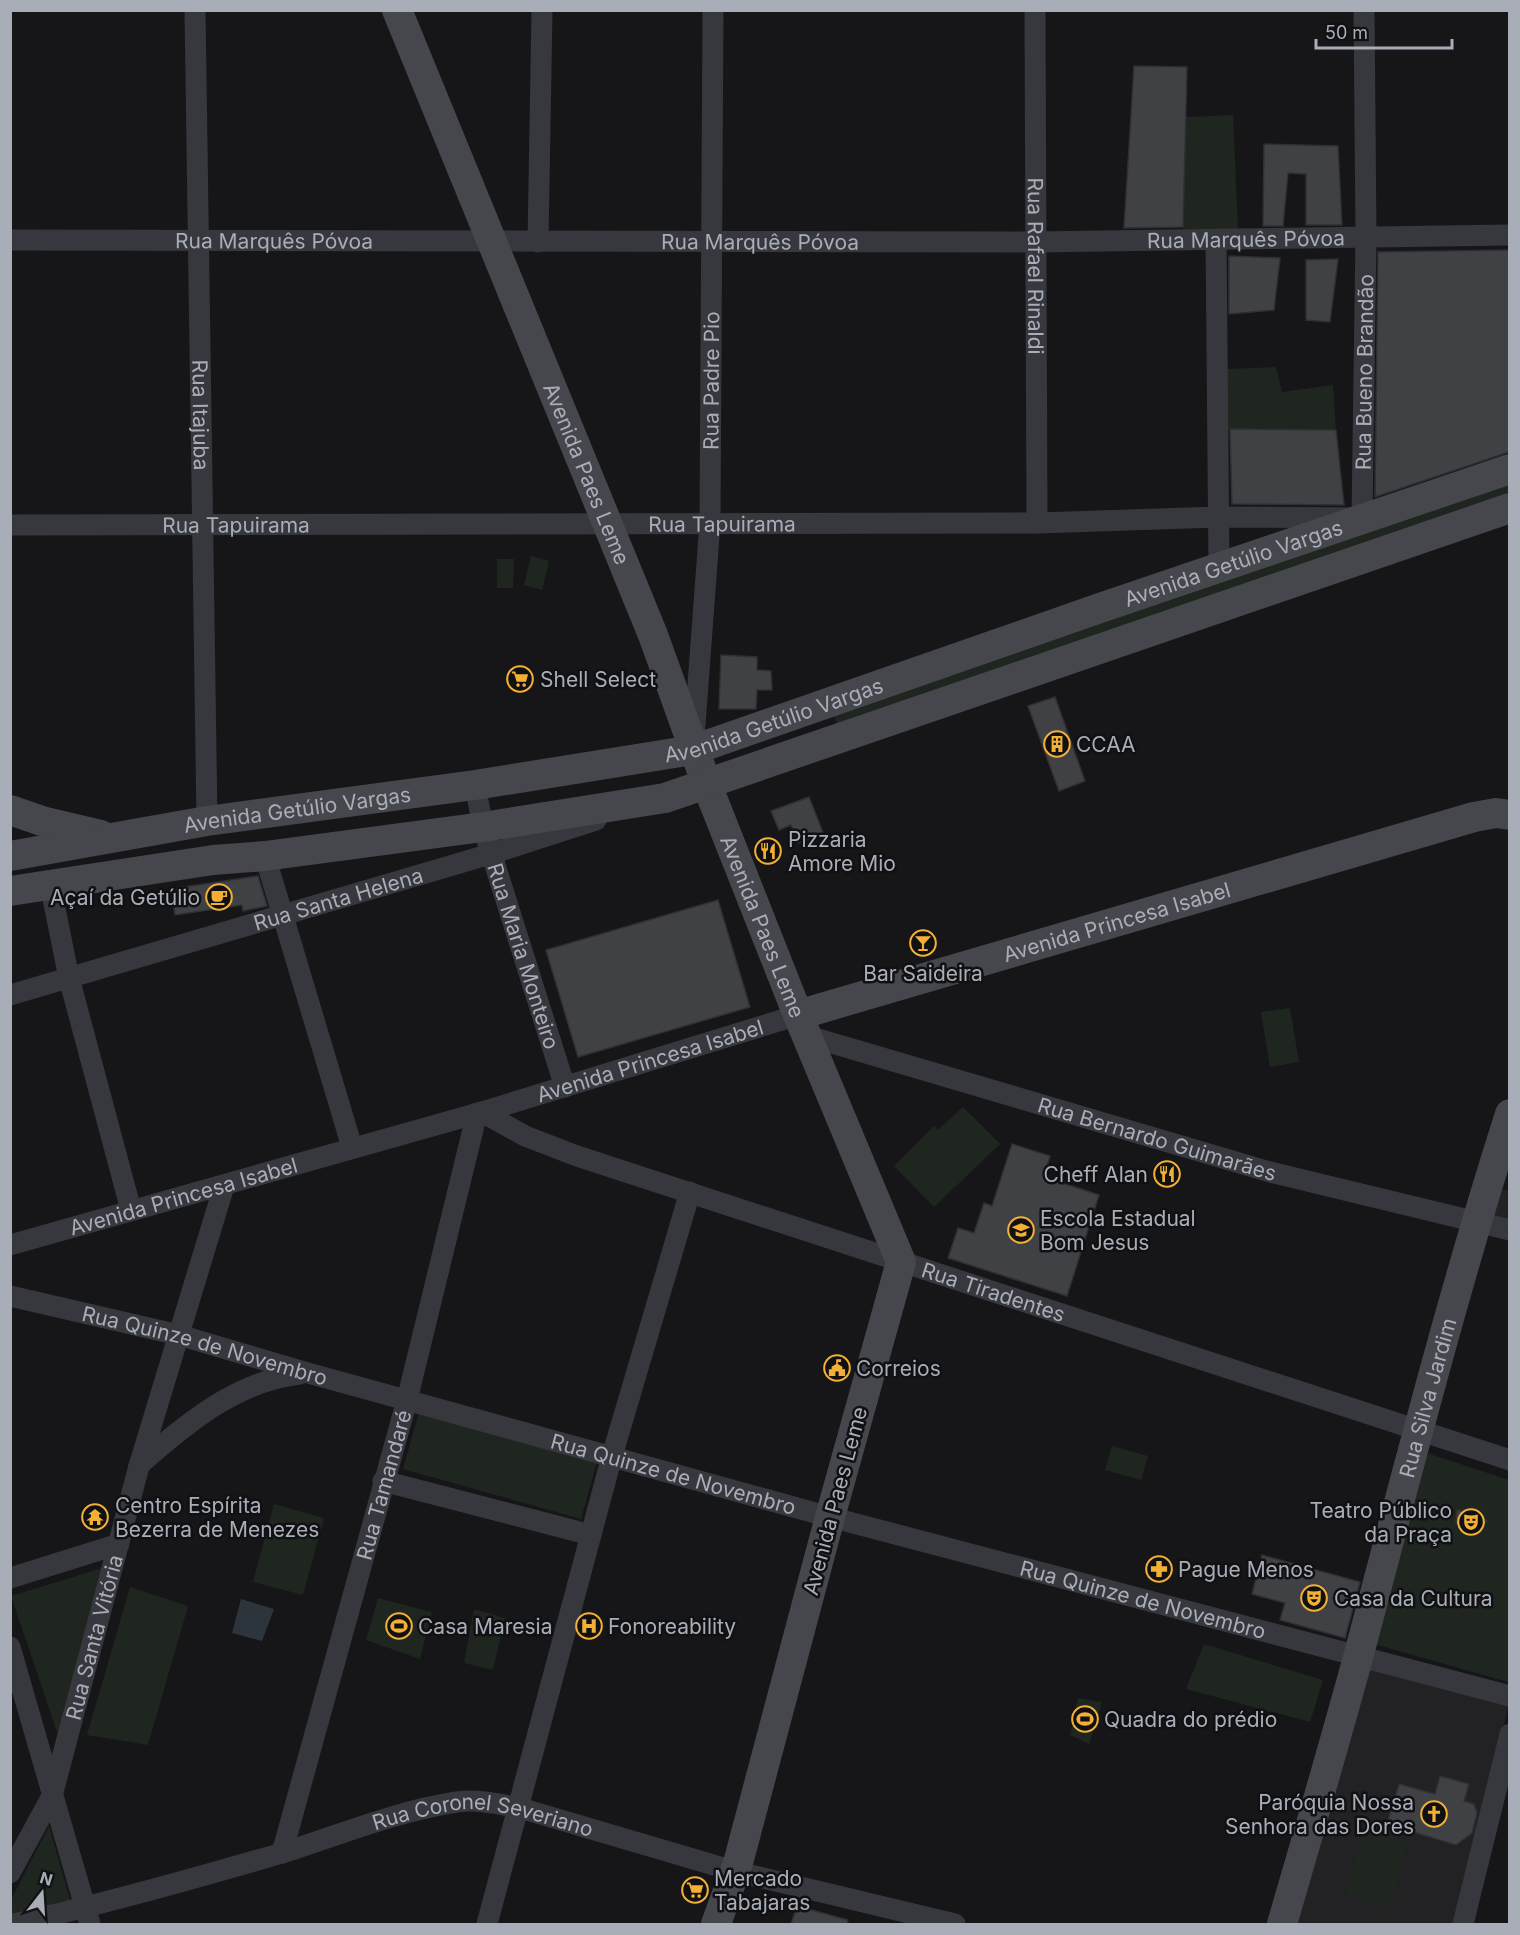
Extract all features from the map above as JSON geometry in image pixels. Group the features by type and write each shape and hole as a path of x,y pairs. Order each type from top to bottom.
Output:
{"street":[{"name":"Rua Itajuba","path":"195,10 207,821"},
{"name":"Avenida Paes Leme","path":"397,10 490,242 653,635 706,785 901,1262 830,1517 737,1868"},
{"path":"538,242 542,10"},
{"name":"Rua Padre Pio","path":"693,750 710,523 713,10"},
{"name":"Rua Rafael Rinaldi","path":"1035,10 1037,523"},
{"name":"Rua Bueno Brandão","path":"1362,518 1366,235 1364,10"},
{"name":"Rua Marquês Póvoa","path":"10,240 1035,242 1366,235 1509,235"},
{"path":"1216,238 1219,567"},
{"name":"Avenida Getúlio Vargas","path":"10,856 207,821 475,785 693,750 1509,469"},
{"name":"Avenida Getúlio Vargas","path":"10,891 213,860 488,840 665,798 1509,508"},
{"name":"Rua Tapuirama","path":"10,525 204,526 605,522 1037,523 1219,517 1362,518"},
{"path":"1100,608 1085,617 1079,625 1079,642 1086,647 1111,645"},
{"path":"984,650 1004,647 1015,653 1018,663 1011,674 993,685"},
{"name":"Rua Maria Monteiro","path":"475,785 488,840 565,1087"},
{"path":"10,810 42,821 112,838"},
{"name":"Avenida Princesa Isabel","path":"10,1245 224,1186 565,1087 803,1026 1463,820 1505,812"},
{"path":"121,873 146,857 151,843 150,832"},
{"name":"Rua Santa Helena","path":"10,995 283,914 488,840"},
{"path":"265,856 352,1147"},
{"path":"50,884 69,978 131,1210"},
{"name":"Rua Bernardo Guimarães","path":"803,1026 1270,1172 1476,1220 1509,1230"},
{"name":"Rua Tiradentes","path":"479,1113 525,1136 690,1192 1509,1460"},
{"name":"Rua Tamandaré","path":"282,1853 407,1400 479,1113"},
{"name":"Rua Silva Jardim","path":"1282,1924 1358,1655 1417,1429 1476,1220 1509,1114"},
{"name":"Rua Santa Vitória","path":"10,1873 52,1796 139,1466 224,1186"},
{"path":"487,1924 520,1808 612,1456 690,1192"},
{"name":"Rua Quinze de Novembro","path":"10,1296 179,1335 308,1373 830,1517 1509,1696"},
{"path":"139,1466 205,1411 237,1393 278,1376 308,1373"},
{"path":"383,1481 591,1535"},
{"path":"10,1578 119,1544"},
{"path":"10,1647 88,1917"},
{"path":"1463,1924 1509,1734"},
{"name":"Rua Coronel Severiano","path":"14,1924 88,1917 406,1813 458,1802 489,1802 520,1808 737,1868 955,1924"},
{"path":"716,1924 737,1868"},
{"path":"733,1924 737,1868"}],"shaded area":[{"path":"1233,115 1238,229 1183,229 1186,117"},
{"path":"1276,367 1282,392 1333,385 1336,430 1228,429 1226,369"},
{"path":"1509,482 1509,501 839,729 833,713"},
{"path":"531,556 549,561 542,590 524,585"},
{"path":"497,559 514,559 513,588 497,588"},
{"path":"1290,1008 1299,1062 1270,1067 1261,1012"},
{"path":"963,1107 1000,1144 934,1207 894,1166 934,1126 938,1130"},
{"path":"1501,1189 1509,1191 1509,1229 1482,1220"},
{"path":"419,1412 597,1462 581,1519 403,1469"},
{"path":"1112,1446 1148,1456 1141,1480 1105,1470"},
{"path":"1424,1452 1509,1480 1508,1682 1374,1644"},
{"path":"274,1504 324,1518 303,1595 253,1582"},
{"path":"102,1568 58,1735 11,1596"},
{"path":"130,1587 188,1606 148,1745 87,1735"},
{"name":"Casa Maresia","path":"378,1598 432,1612 420,1659 366,1640"},
{"path":"241,1599 274,1609 262,1641 232,1633"},
{"path":"474,1609 505,1618 493,1670 464,1663"},
{"path":"1204,1644 1323,1680 1310,1722 1186,1689"},
{"path":"1362,1665 1509,1704 1455,1924 1289,1924"},
{"name":"Quadra do prédio","path":"1078,1698 1102,1702 1089,1744 1070,1735"},
{"path":"49,1826 71,1903 11,1919 11,1900"},
{"path":"1363,1829 1408,1840 1391,1908 1346,1897"}],"building":[{"path":"1134,66 1187,67 1183,227 1124,228"},
{"path":"1264,144 1338,146 1342,225 1306,225 1306,174 1288,173 1283,226 1263,226"},
{"path":"1509,250 1509,452 1375,497 1378,252"},
{"path":"1229,256 1280,258 1274,310 1229,314"},
{"path":"1338,259 1330,322 1306,320 1306,260"},
{"path":"1230,429 1336,430 1344,505 1232,504"},
{"path":"721,655 757,657 757,670 771,671 772,690 757,690 756,709 719,709"},
{"name":"CCAA","path":"1055,697 1085,781 1059,791 1028,706"},
{"path":"809,797 824,835 798,843 791,825 779,830 771,811"},
{"name":"Açaí da Getúlio","path":"258,876 267,906 243,911 242,905 175,915 171,889"},
{"path":"718,900 750,1007 578,1057 546,950"},
{"name":"Escola Estadual Bom Jesus","path":"1012,1144 1050,1156 1044,1177 1099,1195 1067,1296 948,1258 958,1228 974,1233 984,1203 992,1206"},
{"name":"Teatro Público da Praça","path":"1457,1510 1474,1514 1487,1521 1474,1533 1456,1522"},
{"name":"Casa da Cultura","path":"1262,1555 1360,1582 1345,1638 1280,1620 1285,1603 1252,1594"},
{"name":"Paróquia Nossa Senhora das Dores","path":"1440,1776 1469,1784 1464,1801 1474,1804 1477,1813 1472,1833 1456,1845 1387,1824 1399,1784 1435,1794"},
{"path":"797,1906 848,1920 847,1924 791,1924"}],"place":[{"name":"Shell Select","path":"520,679"},
{"name":"CCAA","path":"1057,744"},
{"name":"Pizzaria Amore Mio","path":"768,851"},
{"name":"Açaí da Getúlio","path":"219,897"},
{"name":"Bar Saideira","path":"923,943"},
{"name":"Cheff Alan","path":"1167,1174"},
{"name":"Escola Estadual Bom Jesus","path":"1021,1230"},
{"name":"Correios","path":"837,1368"},
{"name":"Centro Espírita Bezerra de Menezes","path":"95,1517"},
{"name":"Teatro Público da Praça","path":"1471,1522"},
{"name":"Pague Menos","path":"1159,1569"},
{"name":"Casa da Cultura","path":"1314,1598"},
{"name":"Casa Maresia","path":"399,1626"},
{"name":"Fonoreability","path":"589,1626"},
{"name":"Quadra do prédio","path":"1085,1719"},
{"name":"Paróquia Nossa Senhora das Dores","path":"1434,1814"},
{"name":"Mercado Tabajaras","path":"695,1890"}]}
